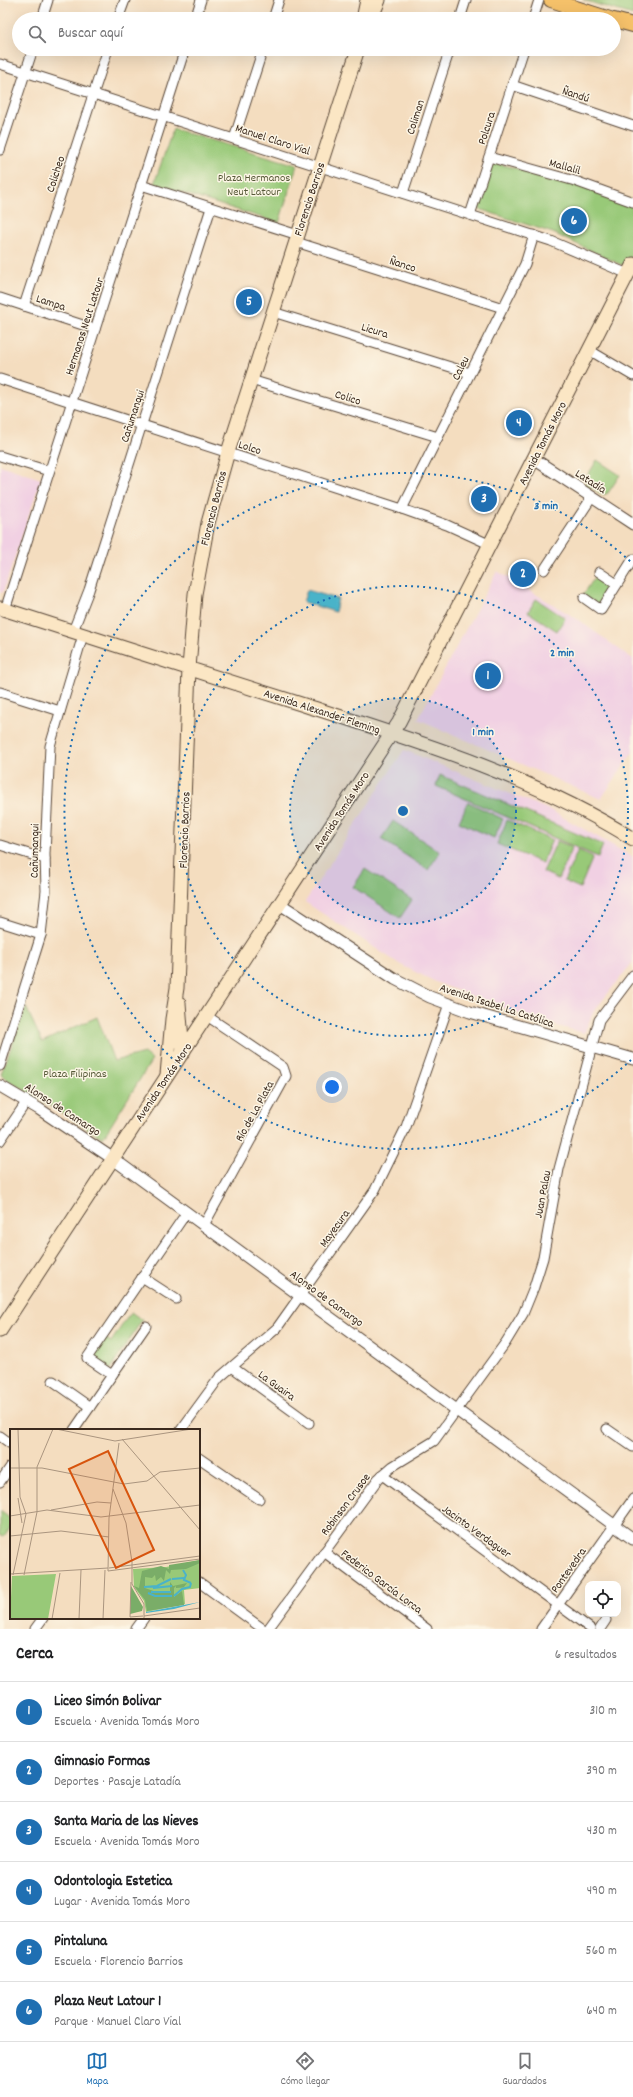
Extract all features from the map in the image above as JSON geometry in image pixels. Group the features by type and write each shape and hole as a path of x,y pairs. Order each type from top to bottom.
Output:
{"main road":[{"path":"364,12 367,0"},
{"path":"374,12 379,0"},
{"path":"552,0 589,12"},
{"path":"621,22 633,25"},
{"name":"Florencio Barrios","path":"166,1077 177,988 189,668 199,568 210,516 228,452 356,56"},
{"name":"Avenida Tomás Moro","path":"0,1331 392,733 413,698 630,269"},
{"name":"Avenida Alexander Fleming","path":"2,609 392,733 529,784 585,811 633,839"},
{"name":"Florencio Barrios","path":"177,988 183,1053"}],"street":[{"path":"44,12 48,0"},
{"path":"120,12 124,0"},
{"path":"197,12 201,0"},
{"path":"275,12 279,0"},
{"path":"462,12 466,0"},
{"path":"535,12 539,0"},
{"path":"0,150 31,56"},
{"name":"Colicheo","path":"24,306 106,56"},
{"name":"Hermanos Neut Latour","path":"2,609 72,402 183,56"},
{"path":"234,139 261,56"},
{"name":"Coliman","path":"403,193 448,56"},
{"name":"Polcura","path":"470,215 522,56"},
{"name":"Manuel Claro Vial","path":"0,64 403,193 630,269"},
{"name":"Ñandú","path":"512,85 633,126"},
{"name":"Mallalil","path":"489,157 575,181 633,202"},
{"name":"Ñanco","path":"142,186 211,208 297,239 503,308"},
{"name":"Cañumanqui","path":"0,1066 41,935 46,891 45,860 50,746 60,711 89,590 211,208"},
{"name":"Caleu","path":"402,509 525,264 534,236"},
{"name":"Lampa","path":"0,298 95,329"},
{"name":"Licura","path":"273,312 470,373"},
{"path":"589,350 633,376"},
{"name":"Lolco","path":"0,379 402,509 491,545"},
{"name":"Colico","path":"251,380 438,437"},
{"path":"0,456 49,471"},
{"name":"Latadía","path":"534,459 633,524"},
{"path":"544,570 592,497"},
{"path":"584,598 601,610 633,559"},
{"path":"599,572 617,584"},
{"path":"0,692 60,711"},
{"path":"0,845 45,860"},
{"name":"Avenida Isabel La Católica","path":"280,904 395,978 449,1004 591,1048 633,1059"},
{"path":"0,922 41,935"},
{"name":"Juan Palau","path":"457,1410 506,1342 523,1314 534,1287 543,1258 559,1169 599,1020 633,975"},
{"name":"Mayecura","path":"182,1429 213,1384 277,1328 364,1207 390,1163 415,1105 449,1004"},
{"name":"Río de La Plata","path":"204,1225 286,1076 283,1067 207,1016"},
{"name":"Alonso de Camargo","path":"0,1086 27,1101 112,1158 633,1539"},
{"path":"0,1141 27,1101"},
{"path":"112,1375 87,1358 187,1212"},
{"path":"142,1277 176,1299"},
{"path":"75,1429 146,1326"},
{"name":"La Guaira","path":"232,1367 309,1423"},
{"path":"53,1381 90,1407"},
{"name":"Robinson Crusoe","path":"268,1629 382,1476 393,1466 434,1441 457,1410"},
{"path":"607,1428 633,1447"},
{"path":"0,1436 10,1443"},
{"path":"200,1459 259,1499"},
{"path":"0,1482 10,1467"},
{"name":"Jacinto Verdaguer","path":"382,1476 591,1629"},
{"name":"Pontevedra","path":"541,1629 633,1499"},
{"name":"Federico García Lorca","path":"324,1552 427,1629"},
{"path":"200,1583 263,1629"},
{"path":"35,1629 42,1619"},
{"path":"136,1629 143,1619"},
{"path":"600,1629 606,1620"}],"shaded area":[{"path":"0,465 41,479 3,592 0,593"},
{"path":"497,571 574,617 633,659 633,752 601,799 418,719"},
{"path":"404,750 552,811 633,857 633,962 594,1011 584,1033 532,1019 438,983 401,965 305,902"}],"green space":[{"path":"583,0 633,0 633,15"},
{"name":"Plaza Hermanos Neut Latour","path":"173,129 297,165 279,223 154,184"},
{"path":"491,162 575,183 633,204 633,253 626,267 553,233 479,209"},
{"path":"597,460 620,475 608,493 603,495 586,484 585,480"},
{"path":"597,574 610,583 611,588 600,603 597,604 583,595"},
{"path":"536,599 565,618 557,631 528,612"},
{"path":"440,775 603,845 598,857 436,786"},
{"path":"468,802 503,819 494,838 459,822"},
{"path":"507,820 552,840 542,863 497,844"},
{"path":"393,821 440,852 428,870 381,839"},
{"path":"557,841 572,847 558,879 543,872"},
{"path":"578,850 593,857 580,888 564,881"},
{"path":"365,869 412,900 400,918 353,887"},
{"name":"Plaza Filipinas","path":"26,1007 42,1042 97,1017 114,1061 144,1053 152,1060 103,1138 6,1079 1,1074"},
{"path":"131,1312 142,1320 110,1370 94,1360 93,1356 105,1338 111,1342"},
{"path":"0,1511 10,1518 10,1528 4,1537 0,1535"}],"water":[{"path":"307,590 338,599 335,612 303,602"}],"place":[{"name":"Plaza Neut Latour 1","path":"574,221"},
{"name":"Pintaluna","path":"249,302"},
{"name":"Odontologia Estetica","path":"519,423"},
{"name":"Santa Maria de las Nieves","path":"484,499"},
{"name":"Gimnasio Formas","path":"523,574"},
{"name":"Liceo Simón Bolivar","path":"488,676"}]}
